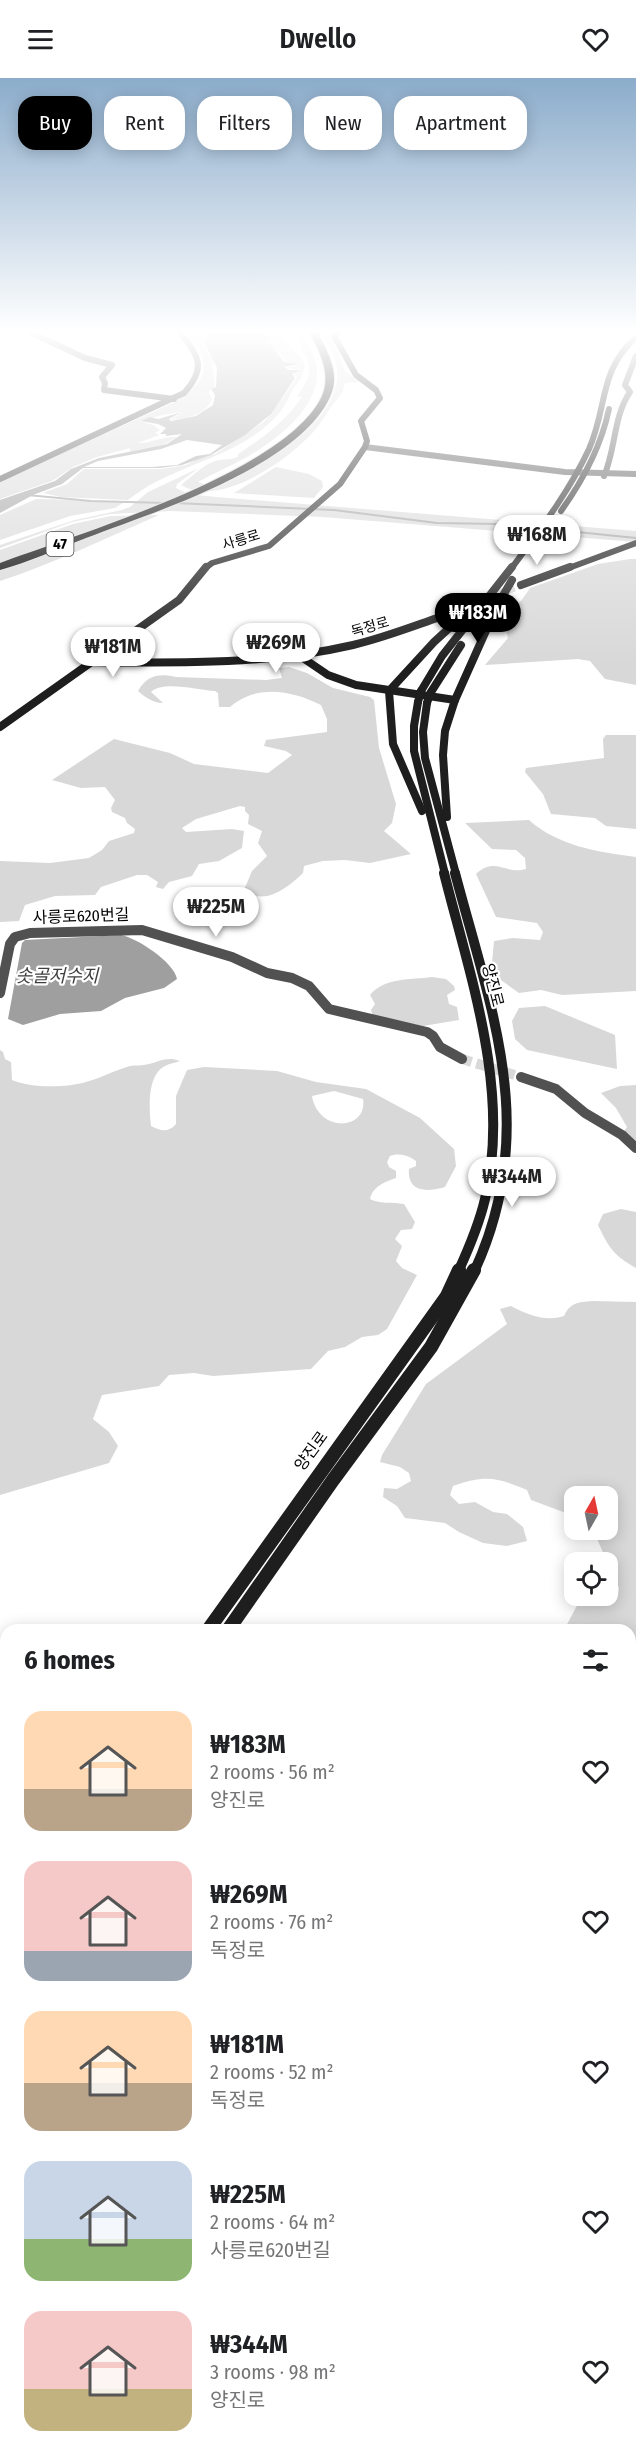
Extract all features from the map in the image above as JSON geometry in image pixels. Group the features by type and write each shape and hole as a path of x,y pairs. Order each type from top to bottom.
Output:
{"highway":[{"name":"47","path":"207,485 274,444"},
{"name":"47","path":"0,567 254,465 284,444"},
{"name":"47","path":"0,562 117,520"}],"main road":[{"name":"양진로","path":"212,1624 447,1296 469,1249 486,1197 494,1128 493,1084 474,992 414,751 414,726 439,661 534,537 591,444"},
{"name":"양진로","path":"232,1624 326,1490 424,1357 464,1296 494,1223 508,1148 507,1089 501,1047 425,758 424,697 557,518 586,475 599,444"},
{"name":"사릉로","path":"0,727 178,600 203,569 212,563 269,546 340,484 365,447"},
{"path":"521,585 636,543"},
{"path":"449,852 442,755 446,731 455,700 497,606 512,580"},
{"path":"436,842 393,744 390,723 390,691 434,642 500,582"},
{"name":"독정로","path":"90,662 231,661 300,656 355,645 440,617"},
{"path":"141,627 124,645 125,651 136,656 166,662"},
{"path":"323,672 319,662 322,657 355,645"},
{"path":"300,656 323,672"},
{"path":"231,661 287,661 356,685 455,700"},
{"path":"57,685 99,667 166,662"}],"street":[{"path":"0,479 76,444"},
{"path":"604,476 614,444"},
{"path":"365,447 574,474 604,476 636,474"},
{"name":"사릉로620번길","path":"0,993 10,945 15,937 30,933 142,930 232,957 267,973 292,978 309,986 329,1009 427,1032 433,1036 440,1047 462,1059"},
{"path":"521,1077 556,1089 585,1113 622,1135 636,1148"}],"shaded area":[{"path":"82,444 164,444 132,451 130,448 97,457 73,467 52,481 0,499 0,481"},
{"path":"230,444 239,444 165,477 128,500 61,497 43,493 67,484 84,469 162,469 186,465 215,454"},
{"path":"252,444 267,444 198,482 220,486 290,444 301,444 272,466 234,486 215,491 197,491 181,485 211,463 239,456 237,455"},
{"path":"276,467 309,474 322,481 323,487 314,498 234,493"},
{"path":"199,468 177,484 176,488 188,494 216,497 636,531 636,542 323,517 170,511 110,514 72,522 0,548 0,545 75,520 130,507 148,492"},
{"path":"36,499 124,502 115,508 70,516 0,540 0,515"},
{"path":"159,515 61,558 0,581 0,550 73,524 111,516"},
{"path":"636,559 636,685 605,679 590,661 578,659 485,665 508,638 502,616 505,610 521,601 530,588 598,564"},
{"path":"289,667 307,673 333,688 374,700 379,748 396,804 392,823 384,831 411,854 370,863 345,860 323,861 304,866 303,873 276,893 268,896 252,895 244,890 252,871 267,856 258,843 262,831 248,824 249,815 245,807 240,806 196,819 182,828 186,832 232,829 244,831 242,848 219,861 199,864 192,876 169,882 163,889 156,887 158,882 147,875 137,875 101,887 95,895 55,896 25,905 19,921 0,922 0,861 50,863 89,858 102,850 109,841 134,833 135,829 127,823 125,818 112,812 111,808 115,800 105,787 81,788 52,780 114,739 170,753 194,764 268,773 292,755 286,751 264,746 266,740 327,732 327,719 321,705 298,696 263,692 240,700 230,707 219,707 218,693 215,691 172,686 156,688 151,692 163,703 159,703 138,691 149,678 164,675 266,680 282,678 279,668"},
{"path":"606,735 636,735 636,829 606,826 595,818 551,814 543,794 525,772 526,768 604,758 603,739"},
{"path":"529,820 540,829 566,842 607,853 636,857 636,991 562,995 541,990 519,993 491,973 494,941 513,938 540,940 543,932 537,923 496,917 476,874 489,866 512,870 526,869 525,858 516,850 492,849 465,823"},
{"path":"432,977 446,979 454,986 455,990 447,995 449,1004 457,1007 459,1020 423,1026 373,1016 371,1010 375,1004 370,995 376,989 398,980"},
{"path":"545,1006 615,1035 617,1069 527,1050 515,1039 512,1021 519,1008"},
{"path":"0,1050 5,1059 11,1062 12,1080 38,1086 78,1084 130,1066 146,1065 168,1059 180,1061 159,1070 152,1084 151,1126 161,1130 170,1129 176,1124 176,1096 187,1070 204,1067 277,1071 316,1082 366,1089 420,1118 454,1149 456,1166 445,1187 426,1190 415,1187 409,1177 409,1169 416,1166 416,1161 407,1156 390,1156 387,1162 389,1167 396,1171 396,1178 380,1185 370,1199 404,1204 415,1222 412,1229 401,1230 395,1239 402,1246 396,1261 402,1268 417,1275 387,1329 378,1335 362,1337 345,1347 328,1351 311,1369 213,1376 194,1373 169,1375 159,1386 102,1395 93,1419 109,1432 118,1446 109,1463 0,1495","holes":["334,1091 363,1099 362,1110 358,1117 351,1122 342,1123 332,1122 323,1117 316,1108 312,1096"]},
{"path":"636,1085 636,1147 622,1134 627,1127 616,1108 601,1093 620,1086"},
{"path":"621,1209 636,1212 636,1268 612,1250 598,1225 603,1214"},
{"path":"592,1301 636,1302 636,1624 567,1624 577,1606 618,1606 618,1552 603,1552 597,1540 618,1540 618,1486 564,1486 564,1512 531,1500 527,1490 507,1482 482,1479 453,1486 450,1495 459,1504 475,1502 493,1512 507,1514 523,1527 527,1541 507,1546 483,1543 445,1523 405,1518 397,1506 383,1497 384,1488 397,1489 411,1481 409,1473 400,1467 380,1462 382,1455 426,1384 507,1324 500,1309 511,1306 537,1317 557,1318 564,1316 575,1304"}],"water":[{"path":"175,444 98,461 84,467 177,465 196,456 210,454 222,445 216,444 230,444 211,455 182,465 160,468 83,468 62,484 33,495 0,513 0,500 55,481 71,469 99,458"},
{"name":"솟골저수지","path":"121,935 136,941 162,958 177,979 164,988 125,998 101,1011 60,1014 23,1025 8,1019 22,943 25,940"}],"waterway":[{"path":"27,495 91,501 166,503"},
{"path":"174,503 334,510 437,523 499,524 636,538"}],"tunnel":[{"path":"440,617 521,585"},
{"path":"462,1059 521,1077"}]}
